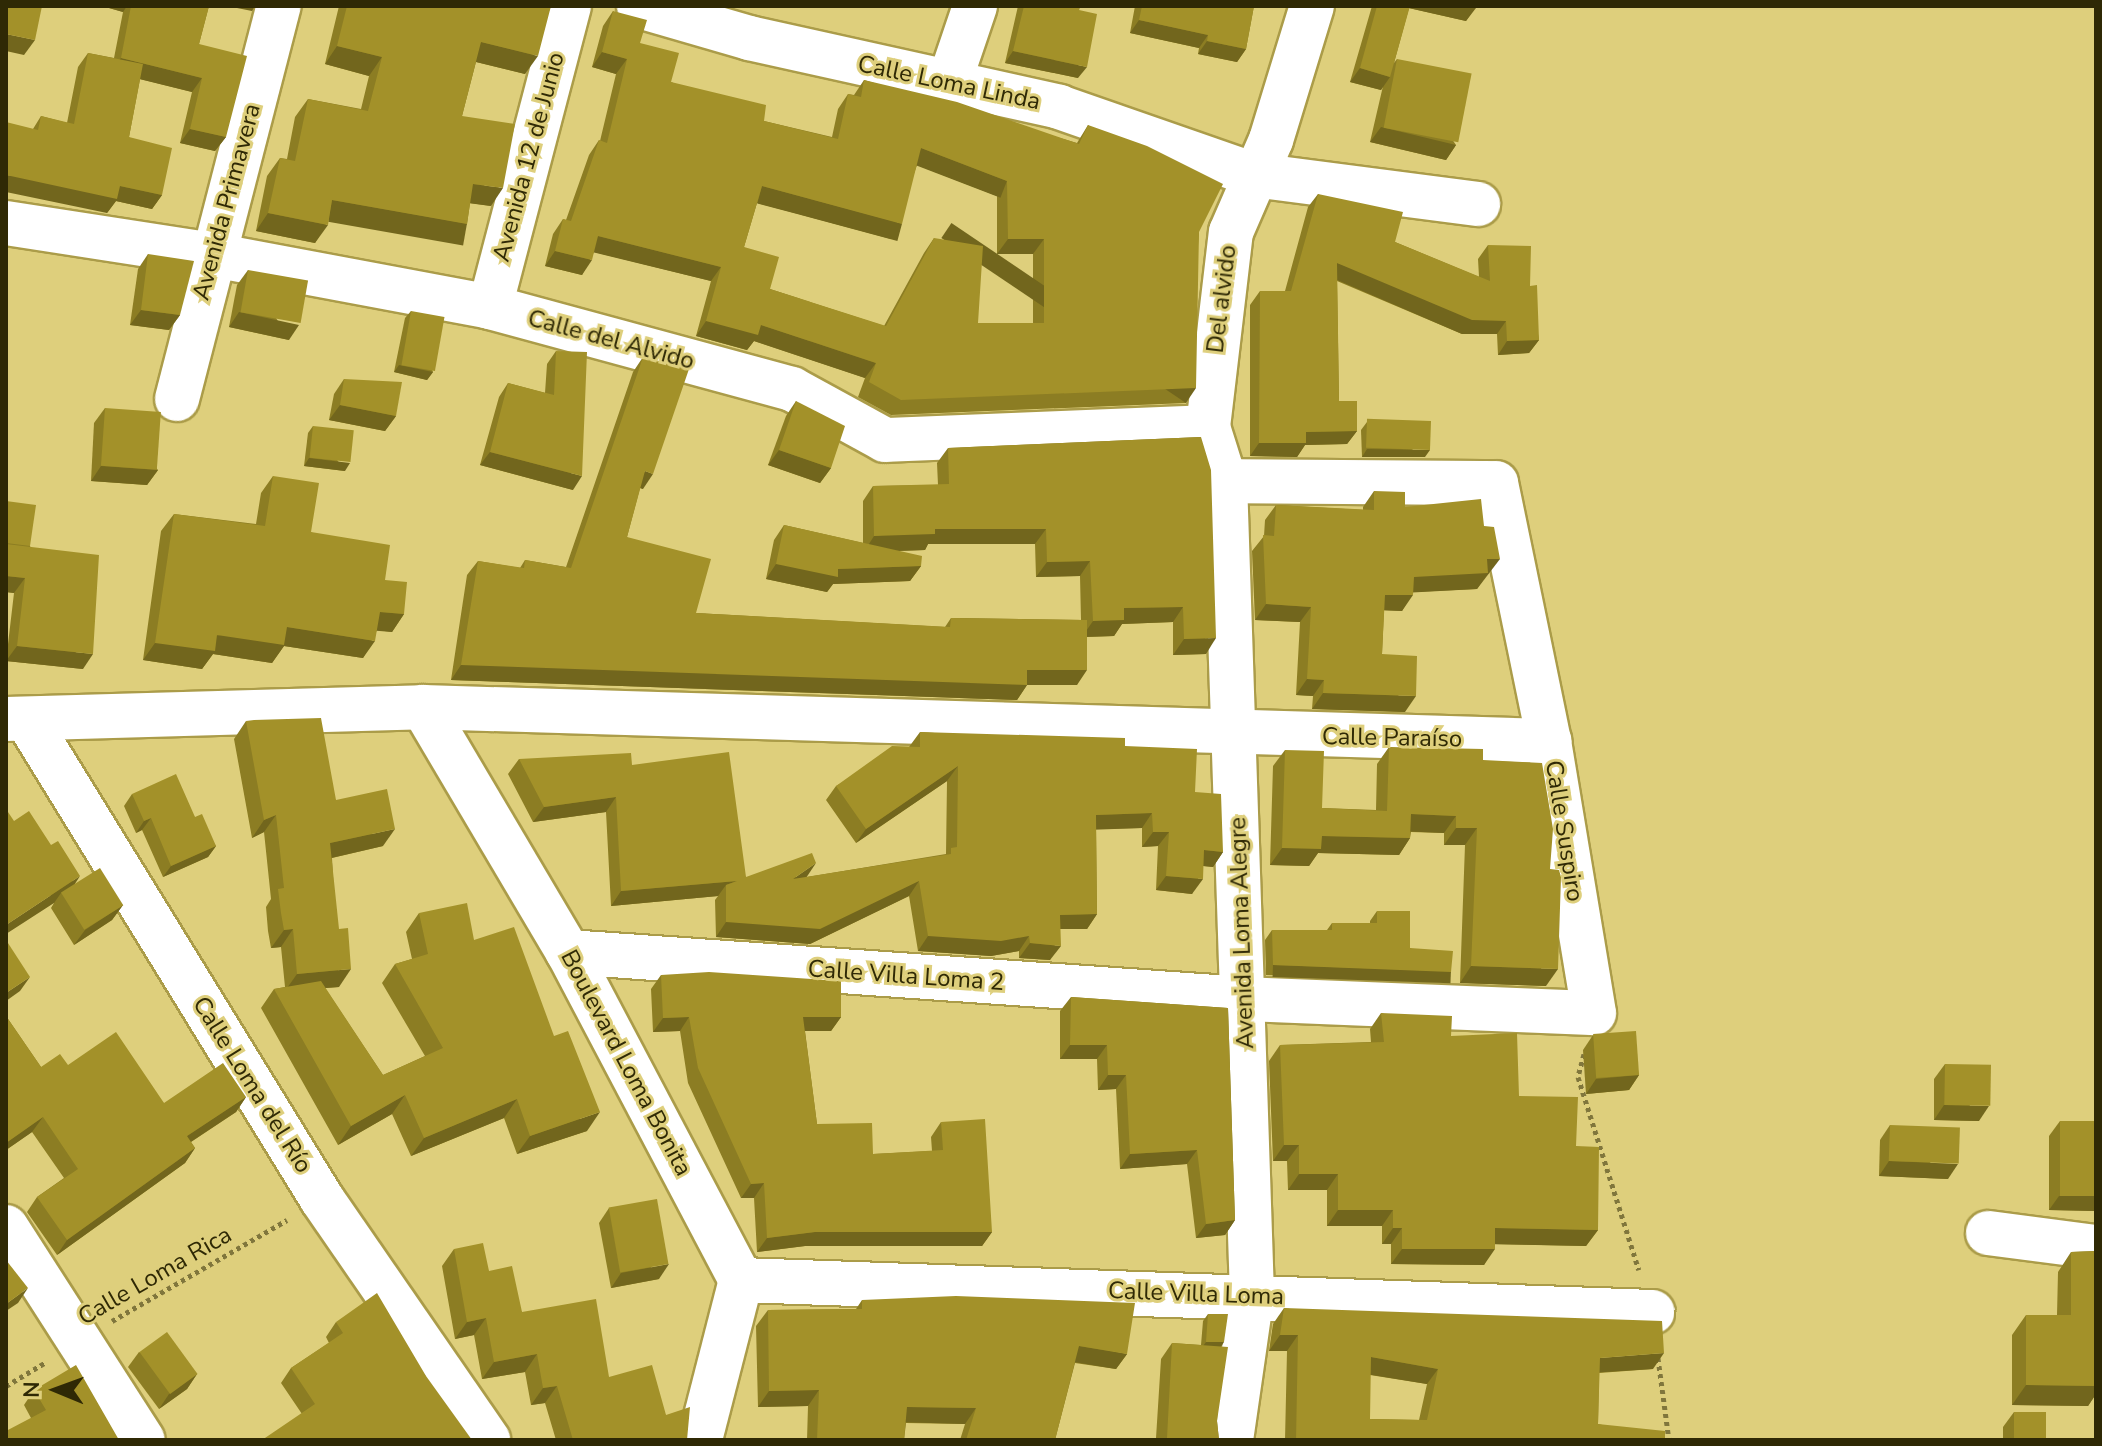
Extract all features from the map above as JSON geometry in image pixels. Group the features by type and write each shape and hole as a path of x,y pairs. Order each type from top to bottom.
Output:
{"street":[{"name":"Avenida Primavera","path":"177,399 279,6"},
{"name":"Avenida 12 de Junio","path":"490,307 569,6"},
{"name":"Calle Loma Linda","path":"639,6 749,38 1059,107 1254,175 1478,204"},
{"path":"949,83 975,6"},
{"name":"Del alvido","path":"1208,427 1231,232 1271,140 1312,6"},
{"name":"Calle del Alvido","path":"6,223 213,255 490,307 792,389 885,440 1208,427"},
{"name":"Avenida Loma Alegre","path":"1208,427 1225,481 1252,1295 1231,1440"},
{"name":"Calle Suspiro","path":"1225,481 1496,483 1549,741 1594,1013"},
{"path":"17,720 423,707 1235,734"},
{"name":"Boulevard Loma Bonita","path":"423,707 568,952 741,1280"},
{"name":"Calle Loma del Río","path":"17,720 322,1199 488,1440"},
{"name":"Calle Paraíso","path":"1235,734 1549,741"},
{"name":"Calle Villa Loma 2","path":"568,952 1244,999 1594,1013"},
{"path":"6,1227 143,1440"},
{"path":"1988,1233 2096,1247"},
{"path":"700,1440 741,1280"},
{"name":"Calle Villa Loma","path":"741,1280 1252,1295 1652,1312"}],"path":[{"path":"1594,1013 1578,1077 1652,1312 1669,1440"},
{"name":"Calle Loma Rica","path":"6,1386 322,1199"}],"building":[{"path":"6,6 42,6 35,40 6,34"},
{"path":"131,6 209,6 199,44 247,56 226,137 190,129 202,78 121,58"},
{"path":"347,6 551,6 538,56 481,42 462,116 515,124 503,188 473,184 467,224 332,200 328,225 268,213 280,158 295,161 308,99 368,111 382,57 337,46"},
{"path":"1024,6 1080,6 1079,10 1097,14 1087,67 1013,51"},
{"path":"1142,6 1254,6 1246,49 1207,41 1208,35 1139,20"},
{"path":"1377,6 1410,6 1390,77 1360,68"},
{"path":"613,11 647,20 640,43 679,53 671,82 766,105 764,121 838,139 848,94 861,97 864,80 957,102 1079,144 1088,125 1147,146 1223,184 1199,232 1196,388 901,400 869,382 876,363 761,325 758,335 706,321 721,267 598,236 592,260 555,251 563,219 571,221 599,140 607,143 627,59 602,52","holes":["921,148 1007,181 1008,239 1044,239 1044,323 978,323 983,246 934,238 886,326 770,289 779,257 744,247 762,186 902,224"]},
{"path":"88,53 143,64 129,137 172,148 162,195 120,186 117,199 6,175 6,122 38,130 41,116 74,124"},
{"path":"1397,59 1472,74 1458,142 1384,128"},
{"path":"1318,194 1403,212 1395,242 1490,281 1488,245 1531,246 1530,286 1537,285 1539,340 1507,341 1506,321 1472,320 1337,263 1339,401 1357,401 1357,431 1306,432 1306,443 1259,443 1260,291 1291,291"},
{"path":"148,254 194,261 180,315 141,310"},
{"path":"248,270 308,281 301,323 241,312"},
{"path":"411,311 444,317 435,371 401,365"},
{"path":"556,351 587,352 582,476 490,452 508,383 554,395"},
{"path":"643,357 689,369 653,474 645,471 627,537 711,559 696,613 950,627 951,618 1087,620 1087,670 1027,670 1027,685 461,665 478,561 524,568 525,560 571,568"},
{"path":"344,379 402,382 396,416 340,405"},
{"path":"796,401 845,426 831,468 779,450"},
{"path":"105,408 161,412 157,470 101,466"},
{"path":"1367,419 1431,421 1430,450 1366,448"},
{"path":"313,426 354,430 350,462 310,458"},
{"path":"1201,437 1211,470 1216,638 1184,639 1183,607 1124,608 1124,620 1093,621 1090,561 1047,562 1046,529 935,529 935,534 874,536 873,486 949,484 948,448"},
{"path":"273,476 319,483 311,532 390,545 385,580 407,582 404,614 380,612 375,641 287,627 284,645 217,635 215,651 155,643 174,514 265,526"},
{"path":"1374,491 1405,492 1405,507 1481,499 1484,526 1494,527 1500,559 1487,559 1488,573 1414,577 1413,595 1385,595 1382,654 1417,656 1416,696 1323,693 1324,680 1307,679 1311,607 1266,604 1263,535 1274,536 1276,505 1374,510"},
{"path":"6,501 36,505 30,546 6,543"},
{"path":"784,525 922,556 921,566 838,569 838,577 776,564"},
{"path":"6,544 99,555 93,654 17,646 25,578 6,576"},
{"path":"321,718 336,800 387,789 395,829 330,843 339,929 348,928 351,969 297,974 293,929 284,930 281,913 278,889 284,888 276,815 264,820 246,721"},
{"path":"920,732 1125,738 1125,746 1197,749 1195,792 1221,794 1223,852 1204,850 1203,879 1166,876 1169,832 1153,832 1152,813 1096,815 1097,914 1060,915 1061,946 1030,943 1029,936 1001,941 928,936 919,881 820,929 726,922 726,885 737,881 621,891 616,797 544,807 519,759 631,753 632,765 729,752 746,877 812,853 816,863 793,879 951,854 951,848 957,847 958,766 866,829 836,786 892,746 920,747"},
{"path":"1389,747 1483,749 1483,760 1542,763 1553,829 1550,869 1559,870 1561,877 1558,969 1471,966 1477,828 1456,828 1456,816 1411,814 1410,838 1322,836 1321,849 1282,848 1285,750 1324,751 1322,808 1387,811"},
{"path":"176,774 195,817 202,814 216,846 171,866 151,818 144,821 132,794"},
{"path":"6,809 14,821 29,811 51,845 58,841 80,876 6,925"},
{"path":"100,868 123,905 84,930 61,892"},
{"path":"467,903 474,940 514,927 554,1036 568,1031 600,1112 530,1136 517,1099 424,1138 405,1095 351,1126 274,989 321,981 383,1075 443,1048 395,964 428,954 419,913"},
{"path":"1377,911 1410,911 1410,948 1453,951 1451,972 1273,965 1272,930 1332,930 1332,923 1377,923"},
{"path":"6,940 30,977 6,993"},
{"path":"709,972 841,981 841,1017 803,1017 817,1124 872,1123 873,1154 943,1150 941,1122 985,1119 992,1232 815,1232 767,1238 764,1183 751,1184 698,1068 689,1017 663,1018 661,975"},
{"path":"1071,997 1228,1008 1235,1220 1206,1224 1197,1150 1130,1154 1126,1075 1108,1075 1107,1045 1070,1045"},
{"path":"1381,1013 1452,1016 1451,1036 1517,1033 1519,1096 1578,1097 1576,1146 1599,1147 1598,1230 1495,1228 1495,1249 1402,1249 1402,1228 1393,1228 1393,1210 1338,1210 1338,1174 1299,1174 1299,1145 1284,1145 1280,1045 1384,1042"},
{"path":"6,1016 41,1067 60,1054 68,1065 116,1032 164,1103 223,1063 246,1097 187,1136 195,1148 67,1240 37,1197 78,1169 43,1117 6,1143"},
{"path":"1636,1031 1639,1075 1596,1078 1593,1034"},
{"path":"1945,1064 1991,1065 1990,1106 1944,1105"},
{"path":"2060,1121 2096,1121 2096,1196 2060,1196"},
{"path":"1890,1125 1960,1127 1959,1163 1889,1161"},
{"path":"657,1199 668,1264 620,1273 609,1208"},
{"path":"483,1243 489,1271 512,1266 522,1312 596,1299 609,1377 652,1365 666,1415 690,1407 687,1440 573,1440 557,1386 543,1388 537,1354 494,1362 486,1318 467,1322 454,1249"},
{"path":"2096,1251 2096,1386 2026,1385 2026,1315 2071,1315 2071,1252"},
{"path":"6,1260 28,1288 6,1304"},
{"path":"377,1293 426,1376 472,1440 262,1440 315,1404 291,1368 343,1333 336,1322"},
{"path":"956,1296 1135,1303 1127,1354 1079,1346 1055,1440 966,1440 976,1408 907,1407 904,1440 817,1440 819,1390 769,1391 768,1310 862,1309 862,1300"},
{"path":"1284,1308 1662,1321 1664,1353 1600,1358 1598,1424 1665,1431 1665,1440 1296,1440 1298,1335 1280,1335","holes":["1371,1357 1438,1369 1427,1420 1370,1419"]},
{"path":"1208,1314 1228,1314 1224,1342 1206,1342"},
{"path":"167,1332 198,1374 170,1394 139,1352"},
{"path":"1172,1343 1228,1347 1217,1421 1219,1440 1150,1440 1167,1438"},
{"path":"76,1365 119,1440 6,1440 6,1431 46,1410 34,1390"},
{"path":"2014,1412 2046,1412 2046,1440 2014,1440"}]}
